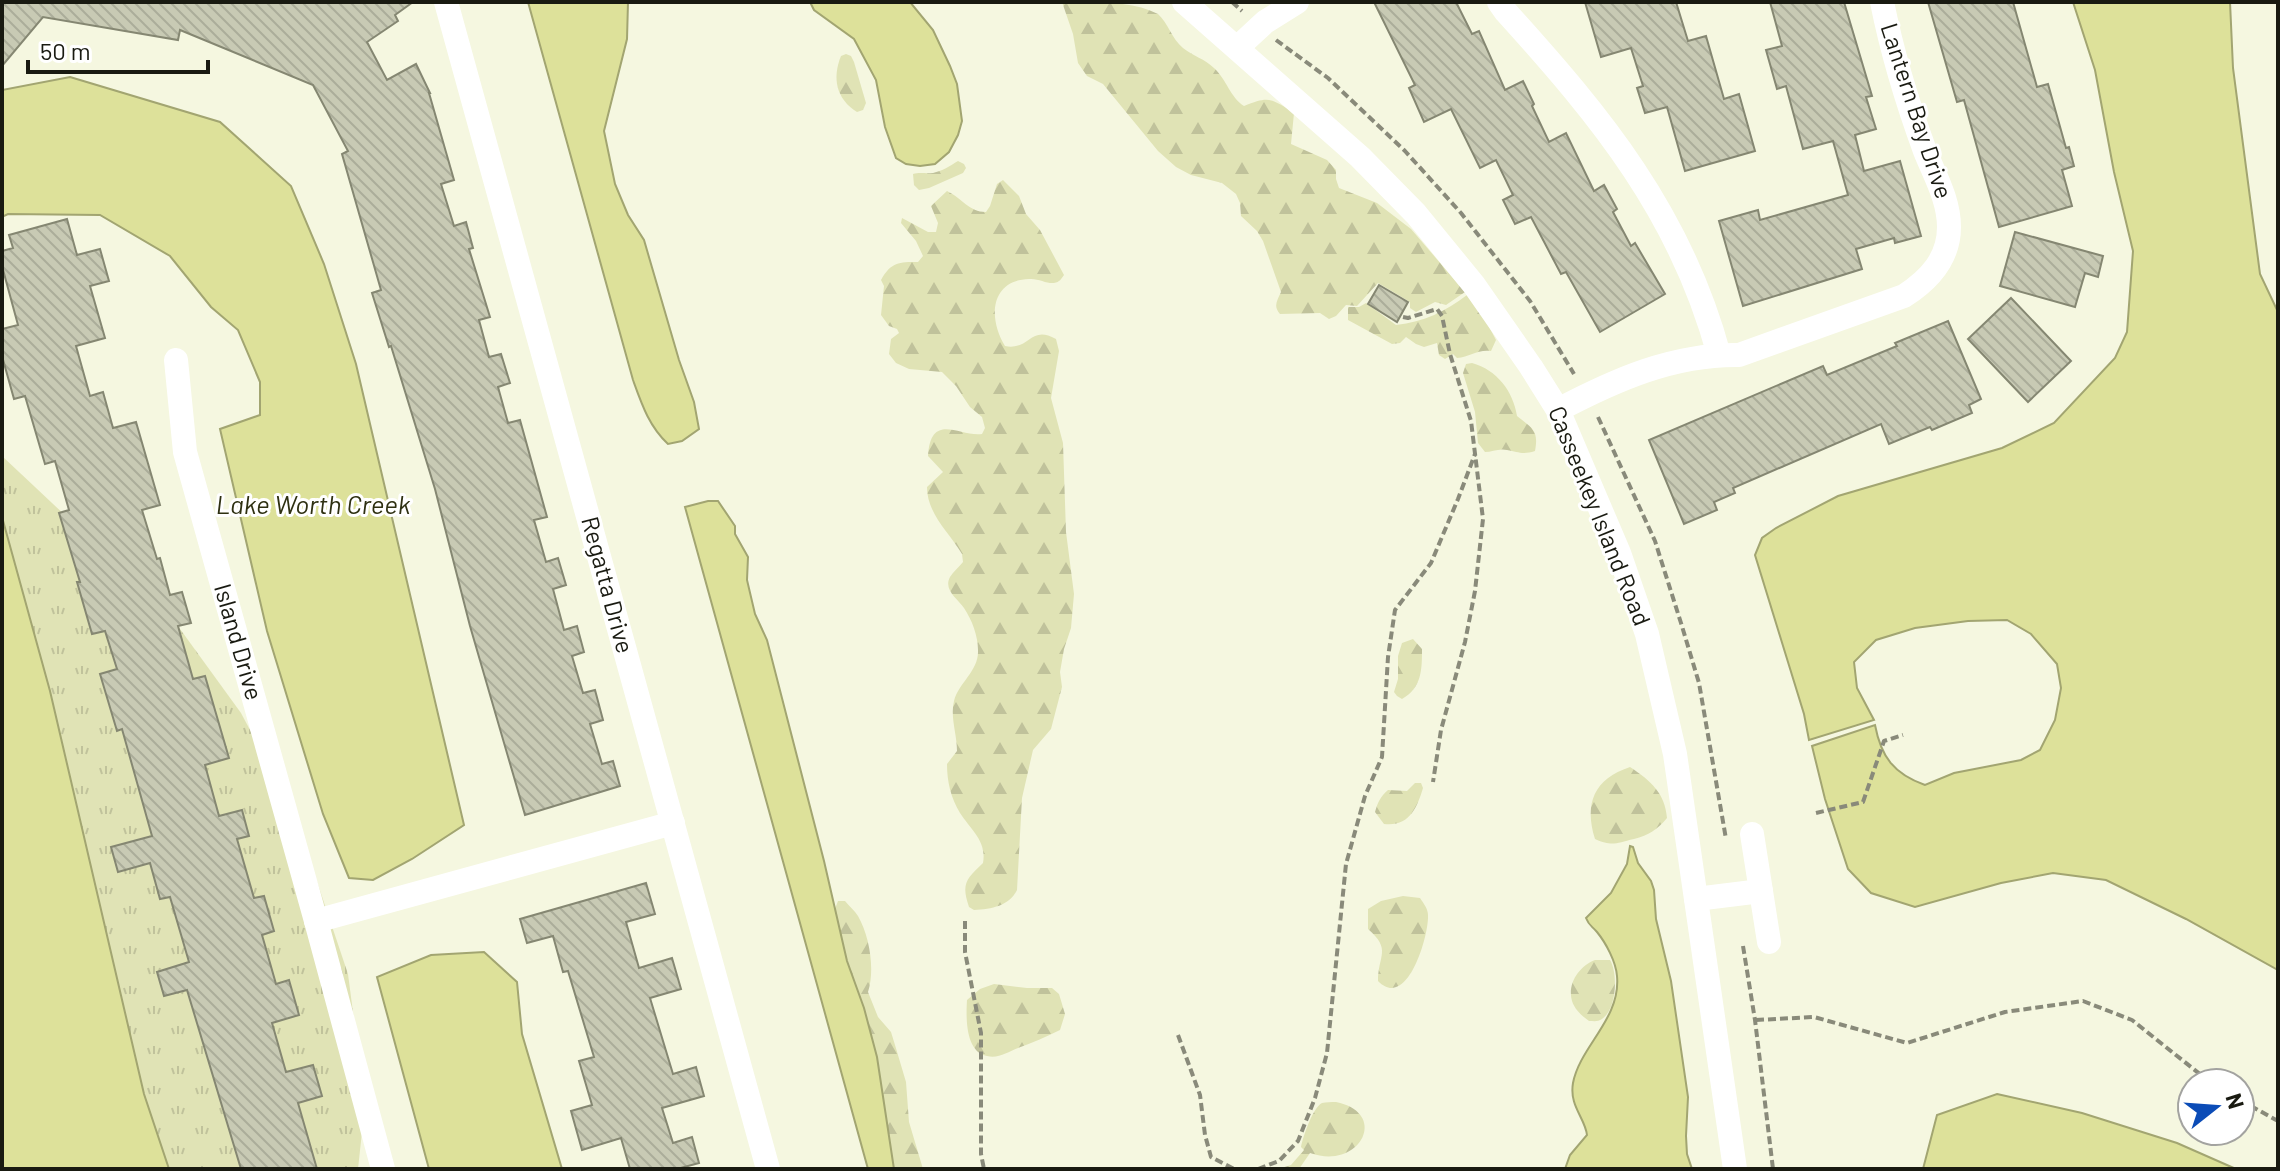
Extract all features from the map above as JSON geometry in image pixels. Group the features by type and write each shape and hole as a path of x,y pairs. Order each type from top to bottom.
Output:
{"street":[{"name":"Regatta Drive","path":"446,2 768,1169"},
{"name":"Casseekey Island Road","path":"1184,2 1360,157 1416,214 1474,285 1558,410 1619,553 1647,634 1675,754 1735,1169"},
{"path":"1237,48 1265,22 1297,2"},
{"path":"1499,2 1565,77 1656,201 1686,258 1709,317 1719,355"},
{"name":"Lantern Bay Drive","path":"1558,410 1612,382 1648,368 1719,355 1739,355 1904,296 1934,272 1945,252 1949,228 1946,202 1891,45 1882,2"},
{"name":"Island Drive","path":"176,360 185,452 383,1169"},
{"path":"316,921 673,823"},
{"path":"1752,834 1769,942"},
{"path":"1696,899 1761,891"}],"path":[{"path":"1403,317 1437,309 1442,316 1450,354 1471,421 1483,519 1465,642 1441,730 1433,782"},
{"path":"1258,1169 1279,1161 1298,1141 1315,1098 1327,1053 1346,864 1365,796 1382,757 1388,657 1395,610 1431,563 1475,454"},
{"path":"1816,813 1863,802 1884,741 1903,735"},
{"path":"965,921 965,952 981,1033 981,1154 984,1169"},
{"path":"1755,1020 1814,1017 1907,1043 2005,1012 2083,1001 2132,1020 2191,1067"},
{"path":"1178,1035 1200,1095 1211,1157 1234,1169"},
{"path":"2256,1109 2278,1121"}],"green space":[{"path":"1062,2 1124,4 1158,14 1179,44 1214,68 1244,106 1270,100 1294,113 1291,144 1327,160 1336,170 1339,188 1377,203 1411,229 1465,292 1446,305 1435,302 1416,312 1410,308 1410,302 1378,283 1357,306 1346,305 1329,319 1320,313 1280,314 1276,306 1281,292 1263,241 1241,216 1236,194 1222,183 1191,175 1176,167 1158,151 1103,84 1087,76 1078,63 1073,34"},
{"path":"846,54 854,62 866,103 863,110 857,112 844,101 838,87 838,64 841,56"},
{"path":"958,161 966,168 963,173 929,188 919,190 914,185 913,174 936,172"},
{"path":"1003,180 1019,196 1026,214 1040,230 1064,275 1054,283 1029,279 1006,286 996,303 995,313 1005,346 1020,345 1041,334 1056,339 1059,351 1051,398 1063,443 1066,532 1074,594 1071,628 1060,672 1062,687 1051,729 1033,750 1022,798 1017,890 999,906 974,910 969,907 965,887 983,863 983,848 954,802 947,764 957,751 954,701 975,664 978,645 970,618 948,586 950,577 963,562 962,554 935,514 927,487 943,472 928,456 934,434 948,429 982,434 985,428 982,417 942,372 909,369 896,363 889,354 891,339 899,333 881,315 884,286 881,280 892,266 918,262 923,256 916,241 901,223 902,218 928,232 936,232 938,223 931,206 947,191 970,207 986,212 997,184"},
{"path":"1467,295 1496,340 1491,351 1457,358 1453,354 1445,359 1439,355 1437,343 1424,347 1406,337 1400,343 1392,344 1348,320 1348,307 1366,303 1396,325 1406,324 1434,315"},
{"path":"1472,363 1496,376 1508,390 1517,416 1535,434 1535,451 1524,453 1501,449 1485,452 1478,443 1475,412 1463,373 1466,364"},
{"path":"2,456 167,611 241,713 294,813 348,974 365,1104 358,1169 2,1169"},
{"path":"1413,639 1422,649 1421,671 1414,689 1402,699 1394,692 1398,679 1398,656 1402,643"},
{"path":"1630,767 1656,788 1667,818 1652,832 1634,839 1611,844 1595,839 1591,814 1595,794 1608,778"},
{"path":"1415,783 1421,783 1423,788 1411,815 1400,822 1384,824 1375,812 1381,797 1388,790 1407,791"},
{"path":"1403,896 1420,898 1427,911 1427,925 1420,953 1407,979 1389,988 1378,981 1382,948 1368,929 1368,909 1381,901"},
{"path":"838,901 845,901 855,912 866,934 871,964 868,992 878,1017 891,1032 906,1082 909,1122 923,1169 887,1169 831,919"},
{"path":"1595,960 1610,960 1615,991 1607,1014 1599,1021 1589,1021 1573,1004 1571,988 1579,971"},
{"path":"994,984 1052,988 1059,994 1065,1014 1060,1030 999,1056 980,1053 974,1048 968,1033 967,1000 980,989"},
{"path":"1336,1102 1352,1108 1362,1117 1365,1128 1354,1148 1343,1154 1328,1156 1310,1153 1299,1169 1278,1169 1291,1165 1304,1150 1301,1147 1304,1136 1319,1106"}],"water":[{"path":"528,2 628,2 627,39 604,131 615,184 628,215 644,240 694,402 699,429 682,441 668,444 661,437 647,415 633,380"},
{"path":"810,2 910,2 933,30 957,84 962,121 949,152 935,164 906,164 896,158 885,127 876,80 854,39 814,10"},
{"path":"2073,2 2230,2 2233,68 2260,274 2278,312 2278,970 2186,919 2106,880 2053,873 2001,883 1915,907 1871,893 1848,869 1825,799 1812,746 1875,725 1881,746 1891,763 1914,781 1925,785 1954,773 2021,760 2040,750 2055,720 2061,688 2057,664 2031,634 2007,620 1915,628 1876,640 1854,662 1857,688 1874,720 1809,740 1804,714 1755,555 1762,538 1776,528 1838,496 2002,448 2054,423 2115,358 2127,332 2133,251 2095,70"},
{"name":"Lake Worth Creek","path":"70,77 220,122 291,186 324,264 356,364 464,825 373,880 349,878 323,814 267,631 220,429 260,415 260,382 238,330 211,307 170,256 100,215 8,214 2,217 2,90"},
{"path":"718,501 735,526 735,534 748,557 747,580 755,614 767,640 847,961 877,1057 894,1169 868,1169 685,507"},
{"path":"2,517 50,691 144,1094 169,1169 2,1169"},
{"path":"1630,846 1654,890 1656,919 1671,981 1688,1097 1687,1154 1692,1169 1565,1169 1570,1155 1587,1135 1573,1098 1573,1083 1583,1057 1607,1019 1617,991 1613,959 1586,918 1611,893 1627,864"},
{"path":"484,952 517,982 522,1034 562,1169 429,1169 377,977 431,955"},
{"path":"1997,1094 2082,1113 2176,1143 2176,1147 2186,1147 2236,1169 1923,1169 1937,1115"}],"building":[{"path":"2,2 413,2 395,15 398,21 367,42 387,80 416,64 430,93 454,180 441,184 454,226 466,222 473,248 469,249 490,317 479,320 489,357 501,354 510,383 498,387 508,423 520,420 547,517 534,520 546,562 558,558 566,585 553,589 564,630 577,626 584,652 572,656 583,693 595,690 603,720 590,724 602,764 613,761 620,786 525,815 470,626 435,489 372,293 381,290 342,154 348,151 313,85 180,30 178,40 43,17 2,66"},
{"path":"1374,2 1456,2 1472,34 1479,31 1505,90 1523,81 1549,142 1566,133 1594,191 1604,185 1617,209 1613,212 1631,246 1635,243 1665,294 1600,332 1566,272 1561,274 1531,217 1515,224 1503,200 1513,195 1496,160 1480,168 1451,109 1424,122 1409,88 1415,85"},
{"path":"1585,2 1676,2 1688,41 1706,36 1724,99 1739,94 1755,151 1685,171 1667,107 1645,113 1637,88 1643,86 1631,48 1601,57"},
{"path":"1770,2 1844,2 1872,96 1866,97 1876,129 1855,135 1864,171 1900,161 1921,236 1895,243 1894,238 1856,249 1862,269 1743,306 1719,221 1758,210 1760,220 1848,195 1833,141 1803,149 1786,86 1777,89 1766,50 1782,46"},
{"path":"1928,2 2013,2 2037,87 2048,84 2066,148 2069,147 2074,166 2062,170 2072,206 1999,227 1964,100 1957,102"},
{"path":"67,219 77,255 100,249 109,281 90,286 105,338 76,346 90,396 103,392 113,428 136,422 160,505 142,510 170,595 182,592 191,623 178,626 193,679 205,676 229,758 205,765 219,816 242,810 249,836 237,839 254,898 264,896 274,931 262,935 276,984 289,980 299,1015 272,1023 286,1072 313,1065 322,1096 298,1103 317,1169 241,1169 187,990 164,996 157,972 189,962 170,897 160,899 150,863 118,872 111,847 152,836 122,729 117,731 100,674 117,669 105,631 92,634 59,513 69,510 55,461 45,464 25,396 14,399 2,356 2,329 18,325 2,266 2,251 13,248 9,235"},
{"path":"2015,232 2103,256 2098,277 2085,273 2075,307 2000,286"},
{"path":"1379,285 1408,302 1397,322 1368,304"},
{"path":"2011,298 2071,361 2028,402 1968,339"},
{"path":"1948,321 1981,399 1969,405 1972,413 1889,444 1881,424 1733,488 1735,493 1714,502 1717,510 1684,524 1649,440 1823,366 1827,375"},
{"path":"646,883 655,914 626,922 639,968 672,958 681,989 650,998 673,1074 696,1067 704,1096 662,1108 673,1143 692,1137 699,1163 677,1169 630,1169 621,1138 582,1150 571,1111 592,1105 579,1061 594,1057 568,971 563,972 553,936 527,943 520,919"}]}
